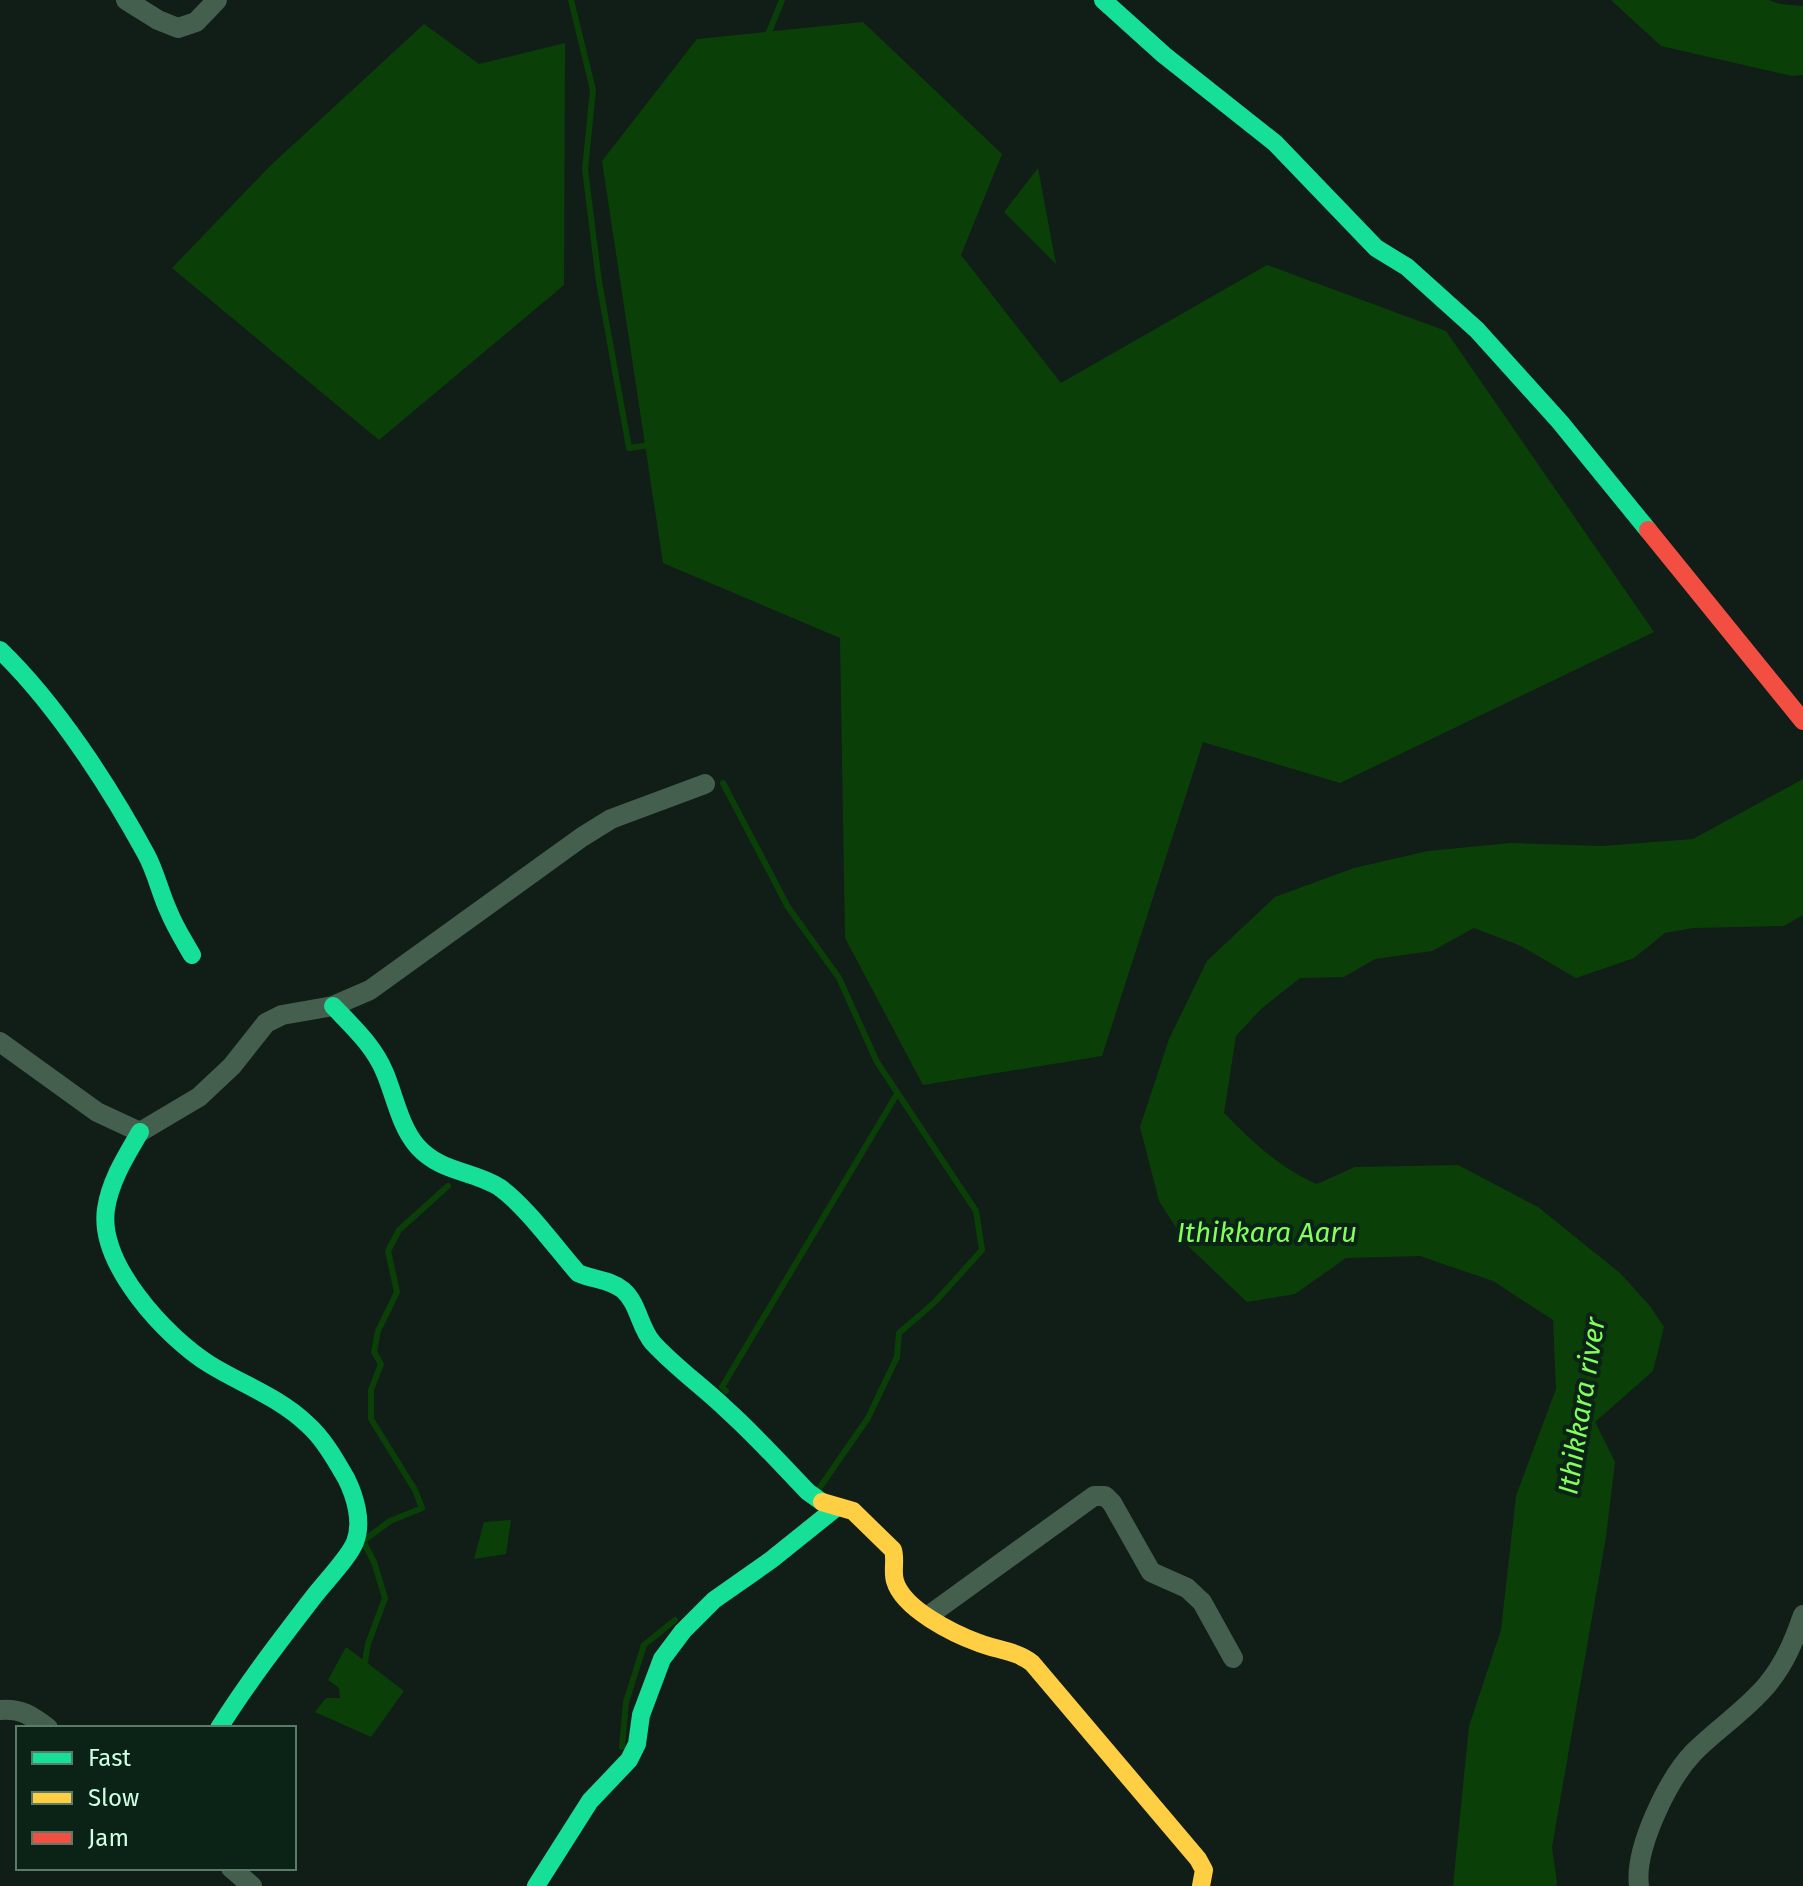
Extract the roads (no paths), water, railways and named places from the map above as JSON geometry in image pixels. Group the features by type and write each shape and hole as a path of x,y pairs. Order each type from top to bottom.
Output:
{"street":[{"path":"126,0 155,7 178,28 196,22 217,0"},
{"path":"1103,0 1164,55 1275,143 1376,248 1407,267 1477,330 1560,422 1803,721"},
{"path":"0,650 22,671 57,716 104,785 148,857 169,913 192,955"},
{"path":"220,1726 250,1679 355,1543 360,1517 354,1492 315,1431 280,1404 193,1354 147,1305 113,1260 105,1219 109,1196 120,1167 140,1132 199,1097 232,1066 266,1023 282,1015 333,1006 370,990 591,831 624,814 705,784"},
{"path":"333,1006 372,1047 398,1111 416,1145 435,1162 497,1186 578,1273 604,1279 624,1291 637,1309 642,1326 652,1342 729,1411 808,1492 824,1503 853,1511 893,1550 896,1556 893,1573 896,1584 928,1616 952,1633 993,1648 1023,1654 1198,1859 1204,1870 1201,1886"},
{"path":"0,1042 97,1112 140,1132"},
{"path":"928,1616 1094,1496 1100,1495 1112,1503 1151,1572 1187,1588 1202,1602 1233,1658"},
{"path":"536,1886 590,1801 629,1760 637,1744 641,1715 662,1659 683,1631 714,1600 771,1560 837,1507"},
{"path":"1639,1886 1637,1874 1643,1841 1677,1777 1693,1753 1741,1713 1797,1653 1803,1615"},
{"path":"0,1695 9,1710 29,1714 45,1726"},
{"path":"233,1870 252,1886"}],"water":[{"path":"1611,0 1768,0 1803,6 1803,75 1792,76 1661,46"},
{"path":"863,22 1002,154 961,255 1061,383 1267,265 1446,331 1654,632 1340,783 1203,742 1102,1056 923,1085 845,938 840,638 663,563 602,161 697,39"},
{"path":"424,24 479,64 565,43 564,285 379,440 172,268 270,166"},
{"path":"1038,168 1056,264 1004,212"},
{"name":"Ithikkara Aaru","path":"1803,779 1803,915 1784,926 1693,928 1665,933 1634,958 1576,978 1521,946 1474,928 1432,951 1375,959 1344,977 1300,978 1261,1009 1236,1036 1224,1113 1279,1162 1317,1184 1355,1167 1458,1165 1538,1207 1620,1273 1650,1306 1664,1327 1653,1371 1595,1422 1615,1462 1606,1537 1552,1847 1556,1886 1453,1886 1469,1726 1501,1630 1516,1496 1556,1389 1553,1320 1493,1281 1420,1256 1346,1258 1295,1294 1247,1302 1188,1246 1159,1201 1140,1127 1169,1039 1207,961 1275,897 1354,868 1428,851 1511,843 1602,846 1693,839"},
{"path":"511,1520 506,1554 474,1559 484,1522"},
{"path":"346,1647 404,1691 371,1737 315,1712 326,1698 340,1698 339,1688 328,1680"}],"waterway":[{"path":"571,0 593,90 585,169 599,282 629,448 650,445"},
{"path":"767,37 782,0"},
{"path":"723,783 788,907 839,978 877,1062 976,1211 982,1250 935,1302 899,1333 897,1357 868,1418 818,1490"},
{"path":"726,1391 722,1387 897,1094"},
{"path":"364,1667 368,1644 385,1598 374,1562 363,1541 390,1521 422,1508 415,1490 371,1419 371,1390 381,1364 374,1352 378,1331 397,1292 388,1251 399,1230 448,1186"},
{"path":"622,1747 626,1702 644,1645 675,1620"}],"water label":[{"name":"Ithikkara river","path":"1581,1406"}]}
